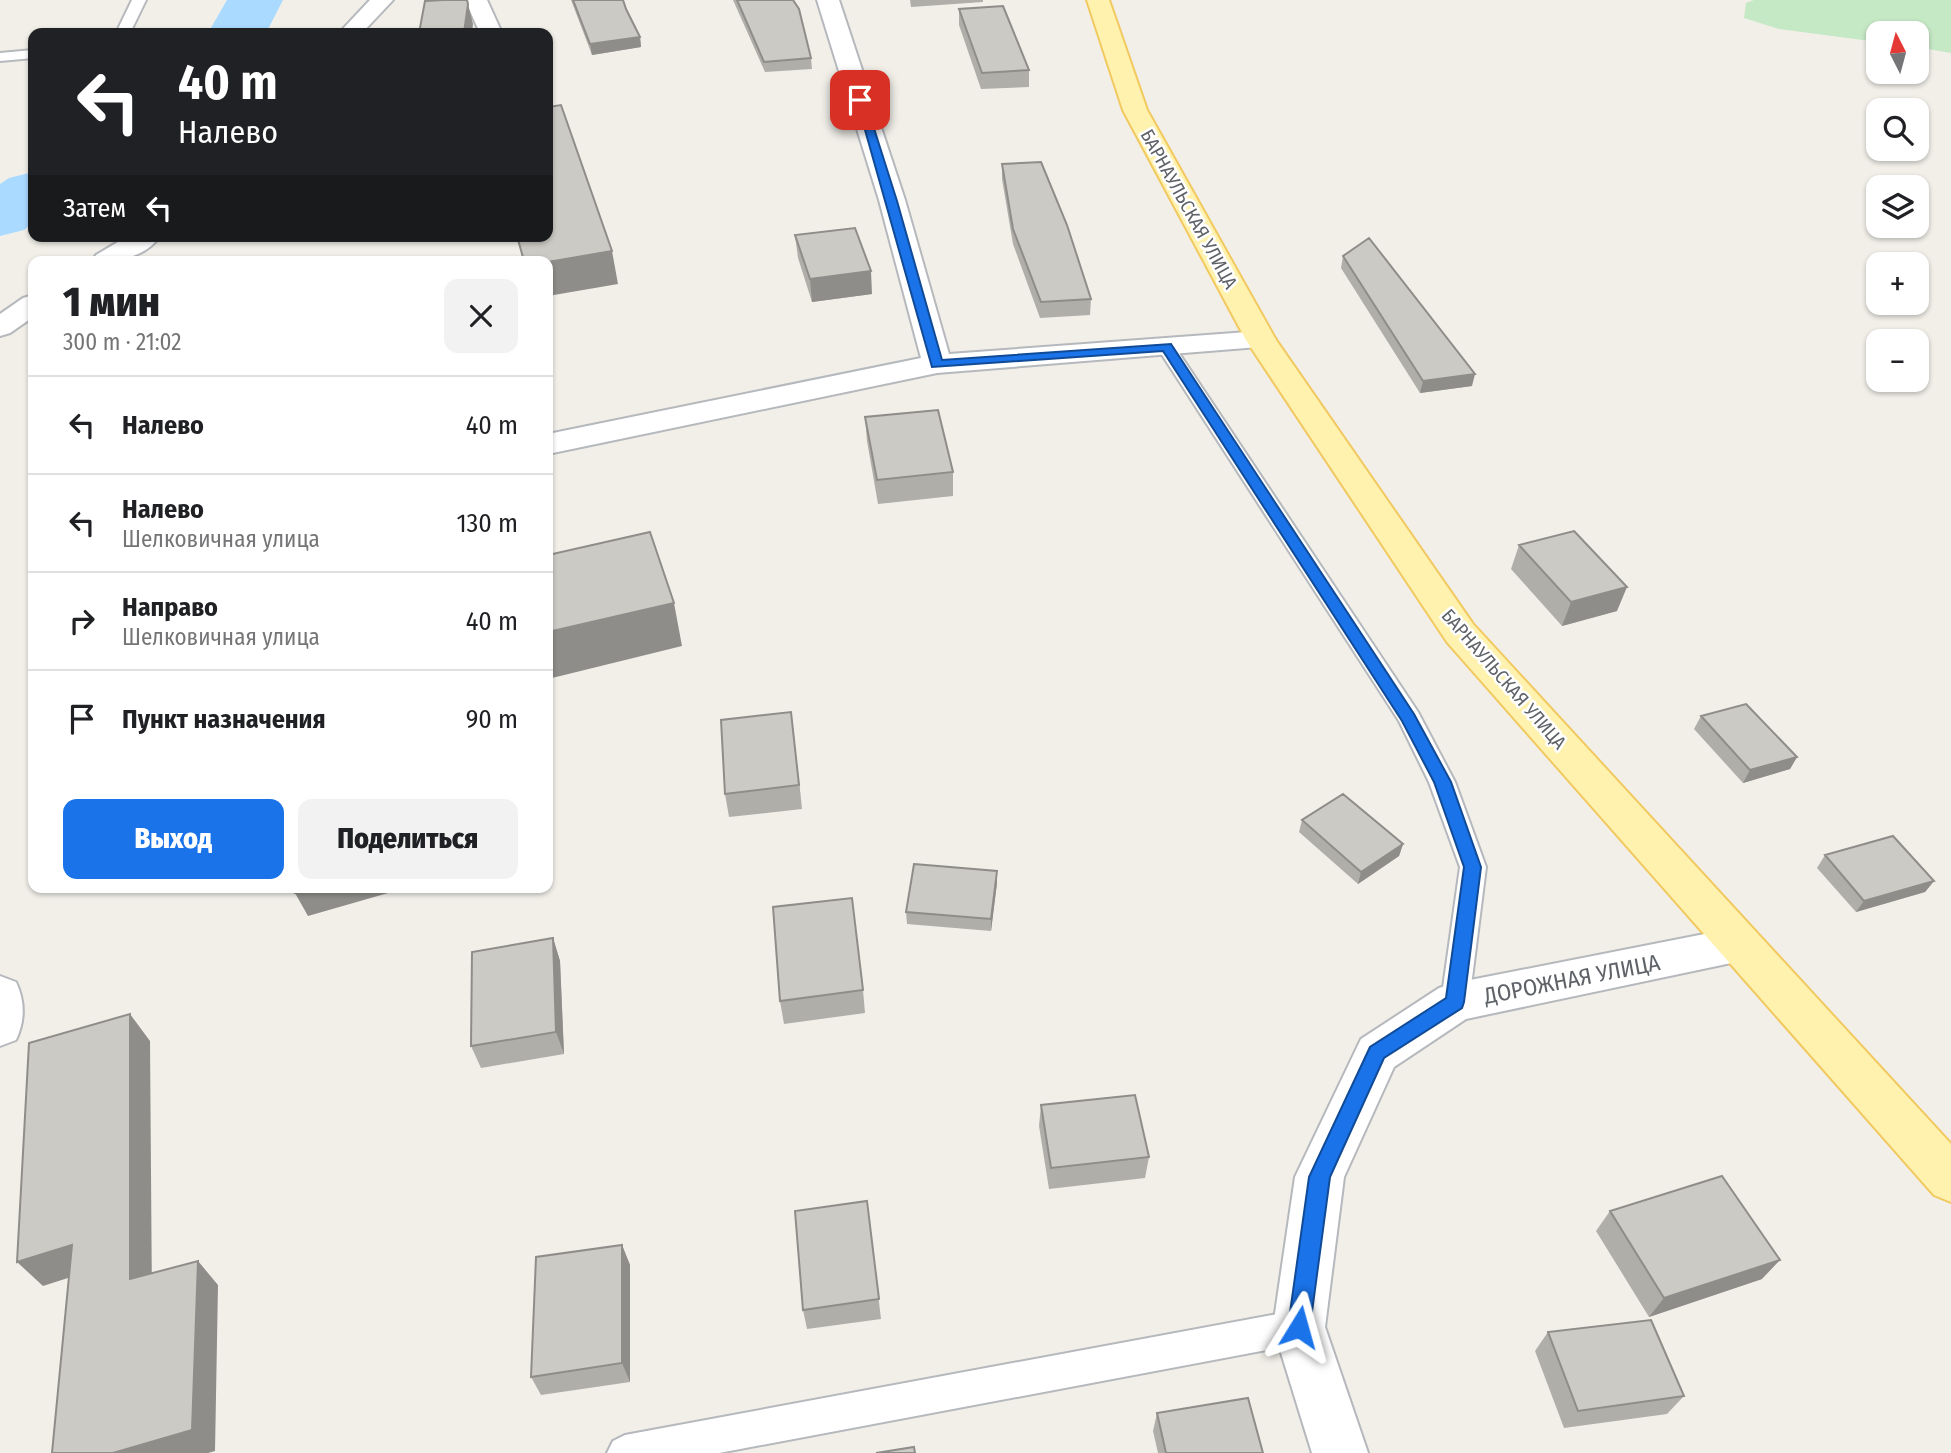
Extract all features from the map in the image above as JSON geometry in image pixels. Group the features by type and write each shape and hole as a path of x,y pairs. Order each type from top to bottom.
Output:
{"main road":[{"name":"БАРНАУЛЬСКАЯ УЛИЦА","path":"1098,0 1135,110 1261,340 1460,633 1951,1179"}],"street":[{"path":"355,28 382,0"},
{"path":"475,0 489,28"},
{"path":"828,0 892,201 937,364"},
{"path":"114,256 137,242"},
{"path":"0,327 28,307"},
{"path":"553,443 937,364 1261,340"},
{"name":"ДОРОЖНАЯ УЛИЦА","path":"1340,1453 1299,1327 1320,1177 1377,1053 1455,1002 1740,945"},
{"path":"0,995 0,1026"}],"lane":[{"path":"125,28 139,0"},
{"path":"0,57 28,54"},
{"path":"1166,347 1409,718 1442,782 1473,867 1455,1002"},
{"path":"625,1453 1299,1327"}],"green space":[{"path":"1754,0 1951,0 1951,53 1929,49 1929,21 1866,21 1866,40 1779,29 1744,18 1746,3"}],"building":[{"path":"467,0 465,28 420,28 425,1"},
{"path":"573,0 623,0 640,37 590,44"},
{"path":"737,0 793,0 799,9 811,58 764,62"},
{"path":"1003,6 1029,70 982,73 959,9"},
{"path":"561,105 612,251 553,261 553,256 523,256 519,242 553,242 553,106"},
{"path":"1041,162 1067,225 1091,299 1041,302 1013,229 1002,164"},
{"path":"855,228 871,271 810,279 795,235"},
{"path":"1369,238 1475,374 1423,381 1343,256"},
{"path":"938,410 953,472 877,480 865,417"},
{"path":"1574,531 1627,587 1571,602 1519,545"},
{"path":"650,532 674,603 553,631 553,554"},
{"path":"1746,704 1797,757 1750,770 1701,716"},
{"path":"791,712 799,785 725,794 721,720"},
{"path":"1343,794 1403,844 1361,872 1302,820"},
{"path":"1893,836 1934,881 1864,901 1825,855"},
{"path":"914,864 997,871 991,919 906,912"},
{"path":"852,898 863,990 780,1001 773,907"},
{"path":"553,938 556,1032 471,1046 472,952"},
{"path":"130,1014 130,1279 198,1261 192,1430 113,1453 52,1453 72,1245 17,1262 29,1043"},
{"path":"1135,1095 1149,1157 1051,1168 1041,1105"},
{"path":"1722,1176 1780,1260 1664,1298 1610,1211"},
{"path":"867,1201 879,1299 803,1310 795,1211"},
{"path":"622,1245 622,1363 531,1377 536,1257"},
{"path":"1651,1320 1684,1396 1578,1411 1548,1332"},
{"path":"1248,1398 1263,1453 1166,1453 1157,1413"},
{"path":"914,1447 915,1453 876,1453"}],"waterway":[{"path":"240,28 255,0"},
{"path":"0,215 28,195"}],"route":[{"path":"860,100 892,201 937,364 1166,347 1409,718 1442,782 1473,867 1455,1002 1377,1053 1320,1177 1299,1327"}]}
